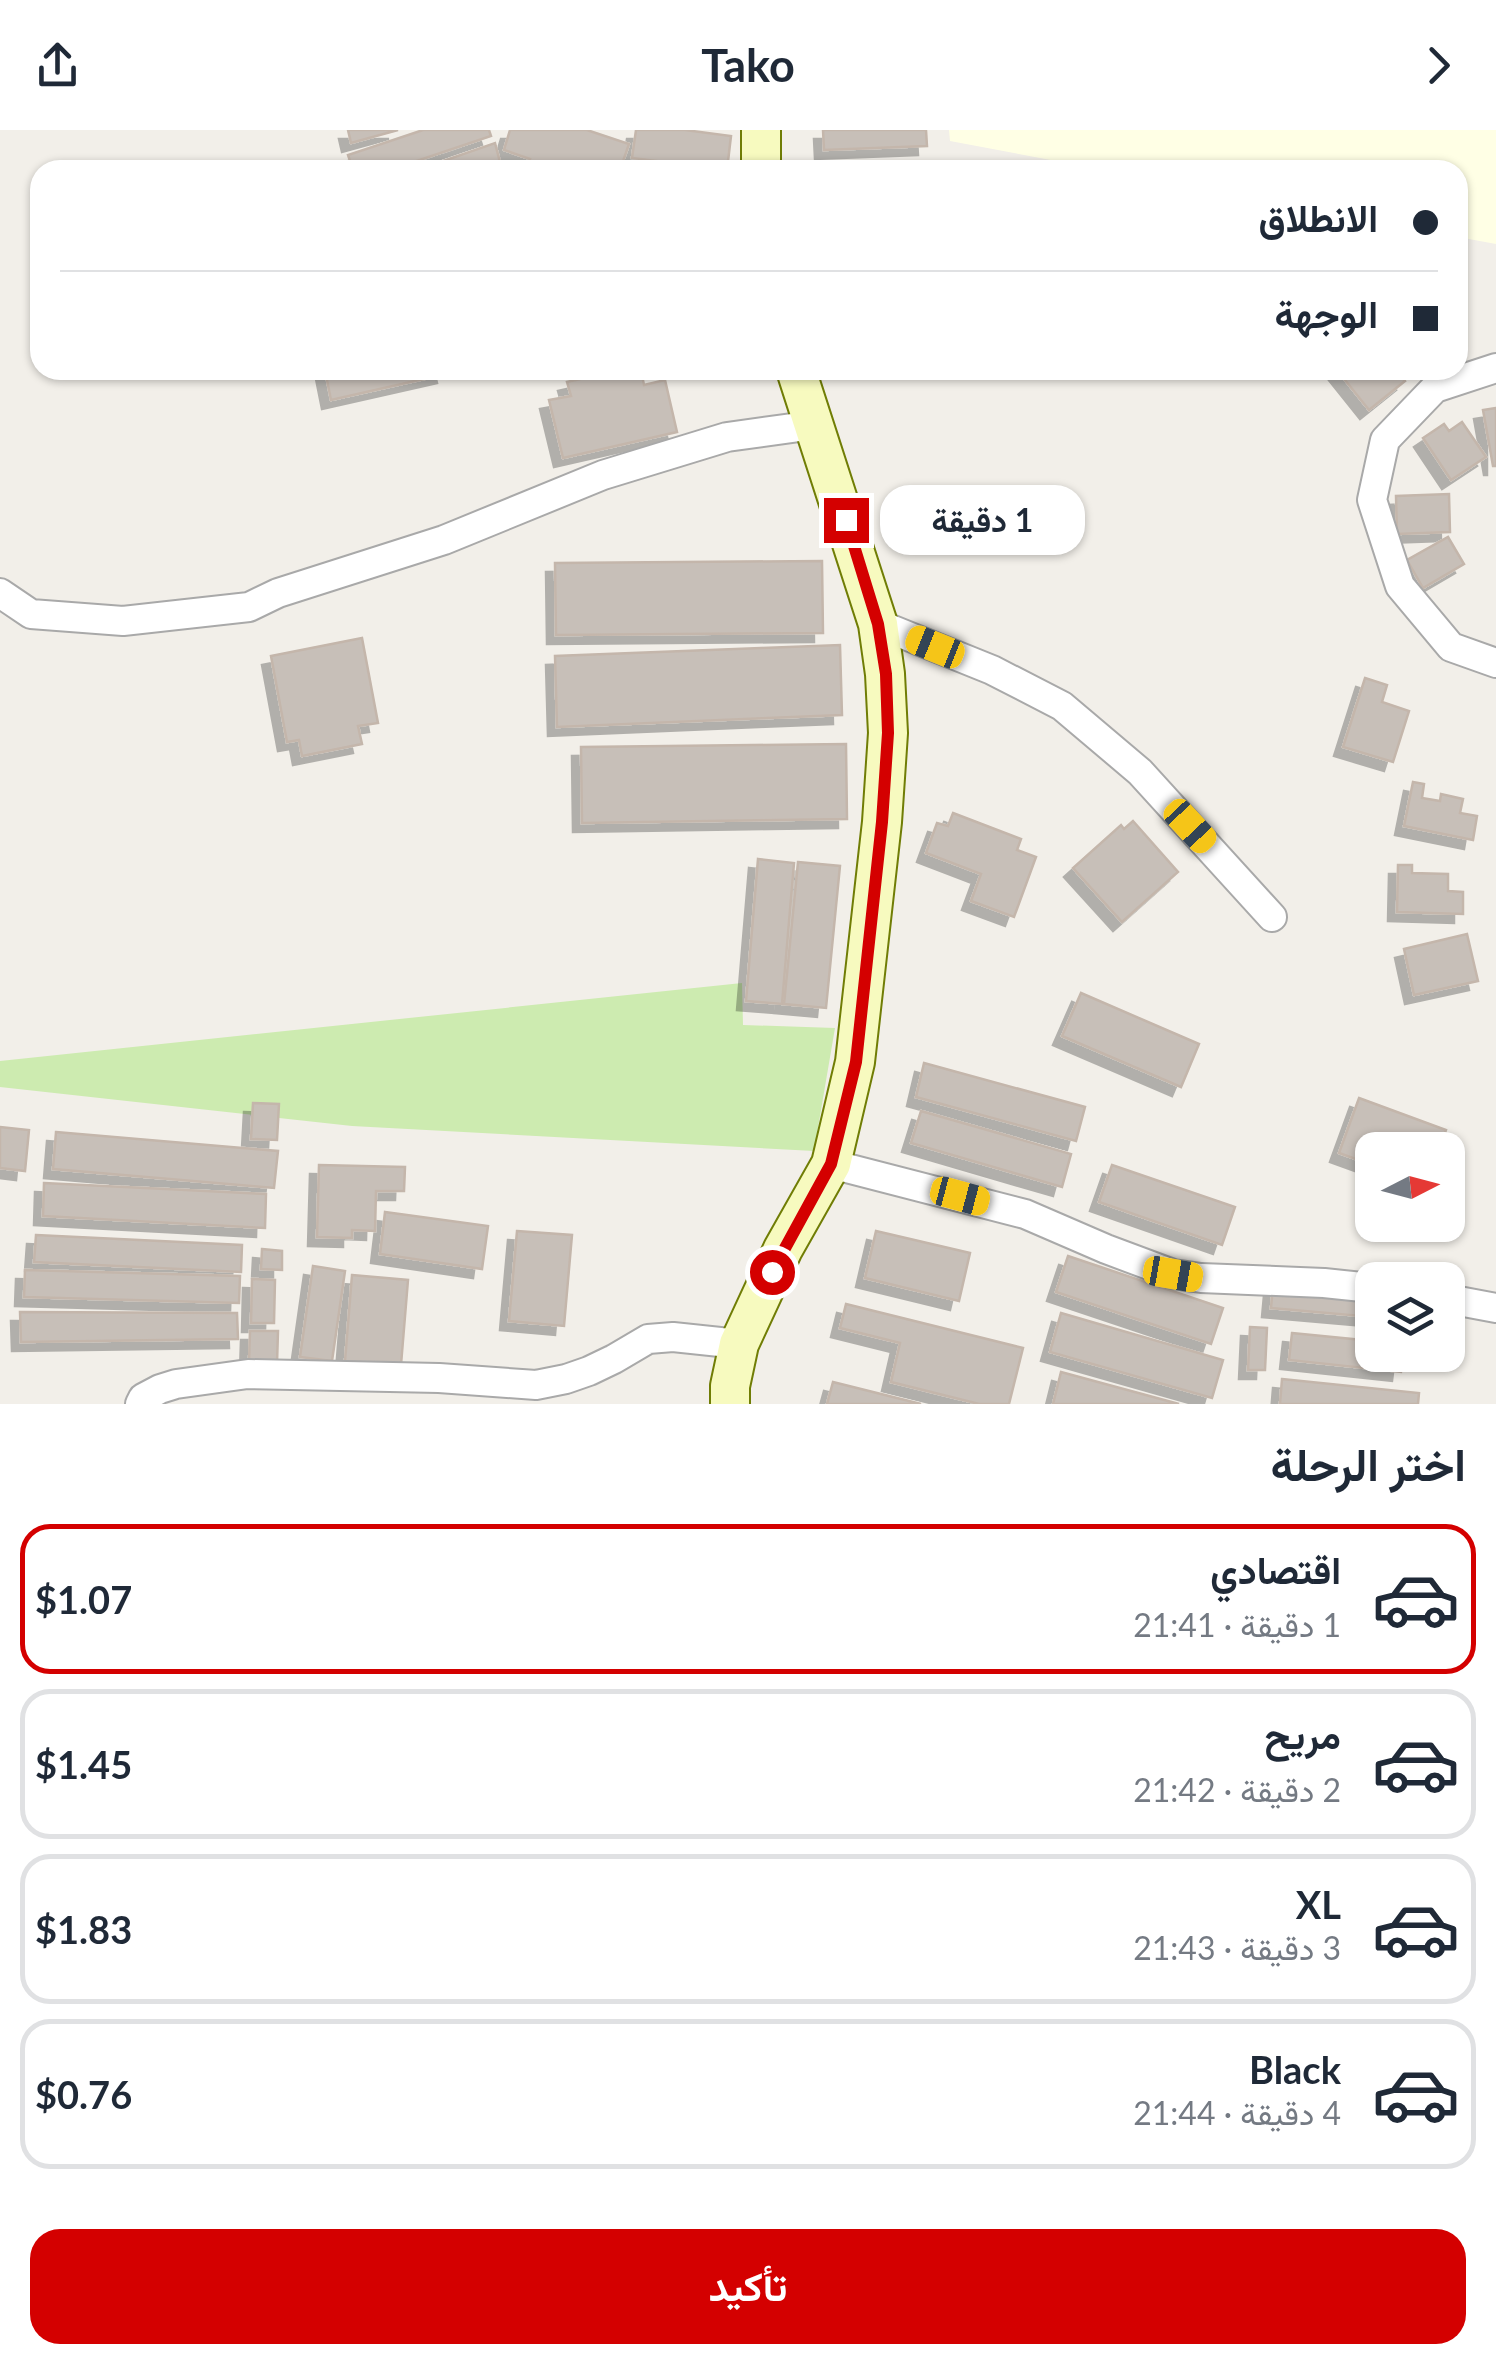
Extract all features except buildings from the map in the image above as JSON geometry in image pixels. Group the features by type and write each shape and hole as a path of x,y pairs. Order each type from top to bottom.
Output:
{"street":[{"path":"760,130 760,160"},
{"path":"1468,377 1496,368"},
{"path":"730,1404 739,1344 783,1248 831,1164 856,1062 882,822 888,733 886,674 878,624 799,380"},
{"path":"1459,380 1435,388 1385,440 1372,500 1400,586 1451,647 1496,663"},
{"path":"0,593 31,614 123,621 248,607 278,593 444,540 603,475 727,437 814,425"},
{"path":"878,624 992,670 1062,706 1140,772 1272,917"},
{"path":"831,1164 1025,1214 1173,1274 1355,1286"},
{"path":"1465,1302 1496,1308"},
{"path":"140,1404 143,1398 176,1384 248,1374 438,1378 536,1385 589,1371 648,1339 673,1337 739,1344"}],"shaded area":[{"path":"949,130 1496,130 1496,244 1468,239 1468,160 1051,160 950,141"}],"green space":[{"path":"742,983 743,1025 835,1028 814,1151 352,1126 0,1087 0,1061"}],"route":[{"path":"772,1272 831,1164 856,1062 882,822 888,733 886,674 878,624 846,520"}]}
